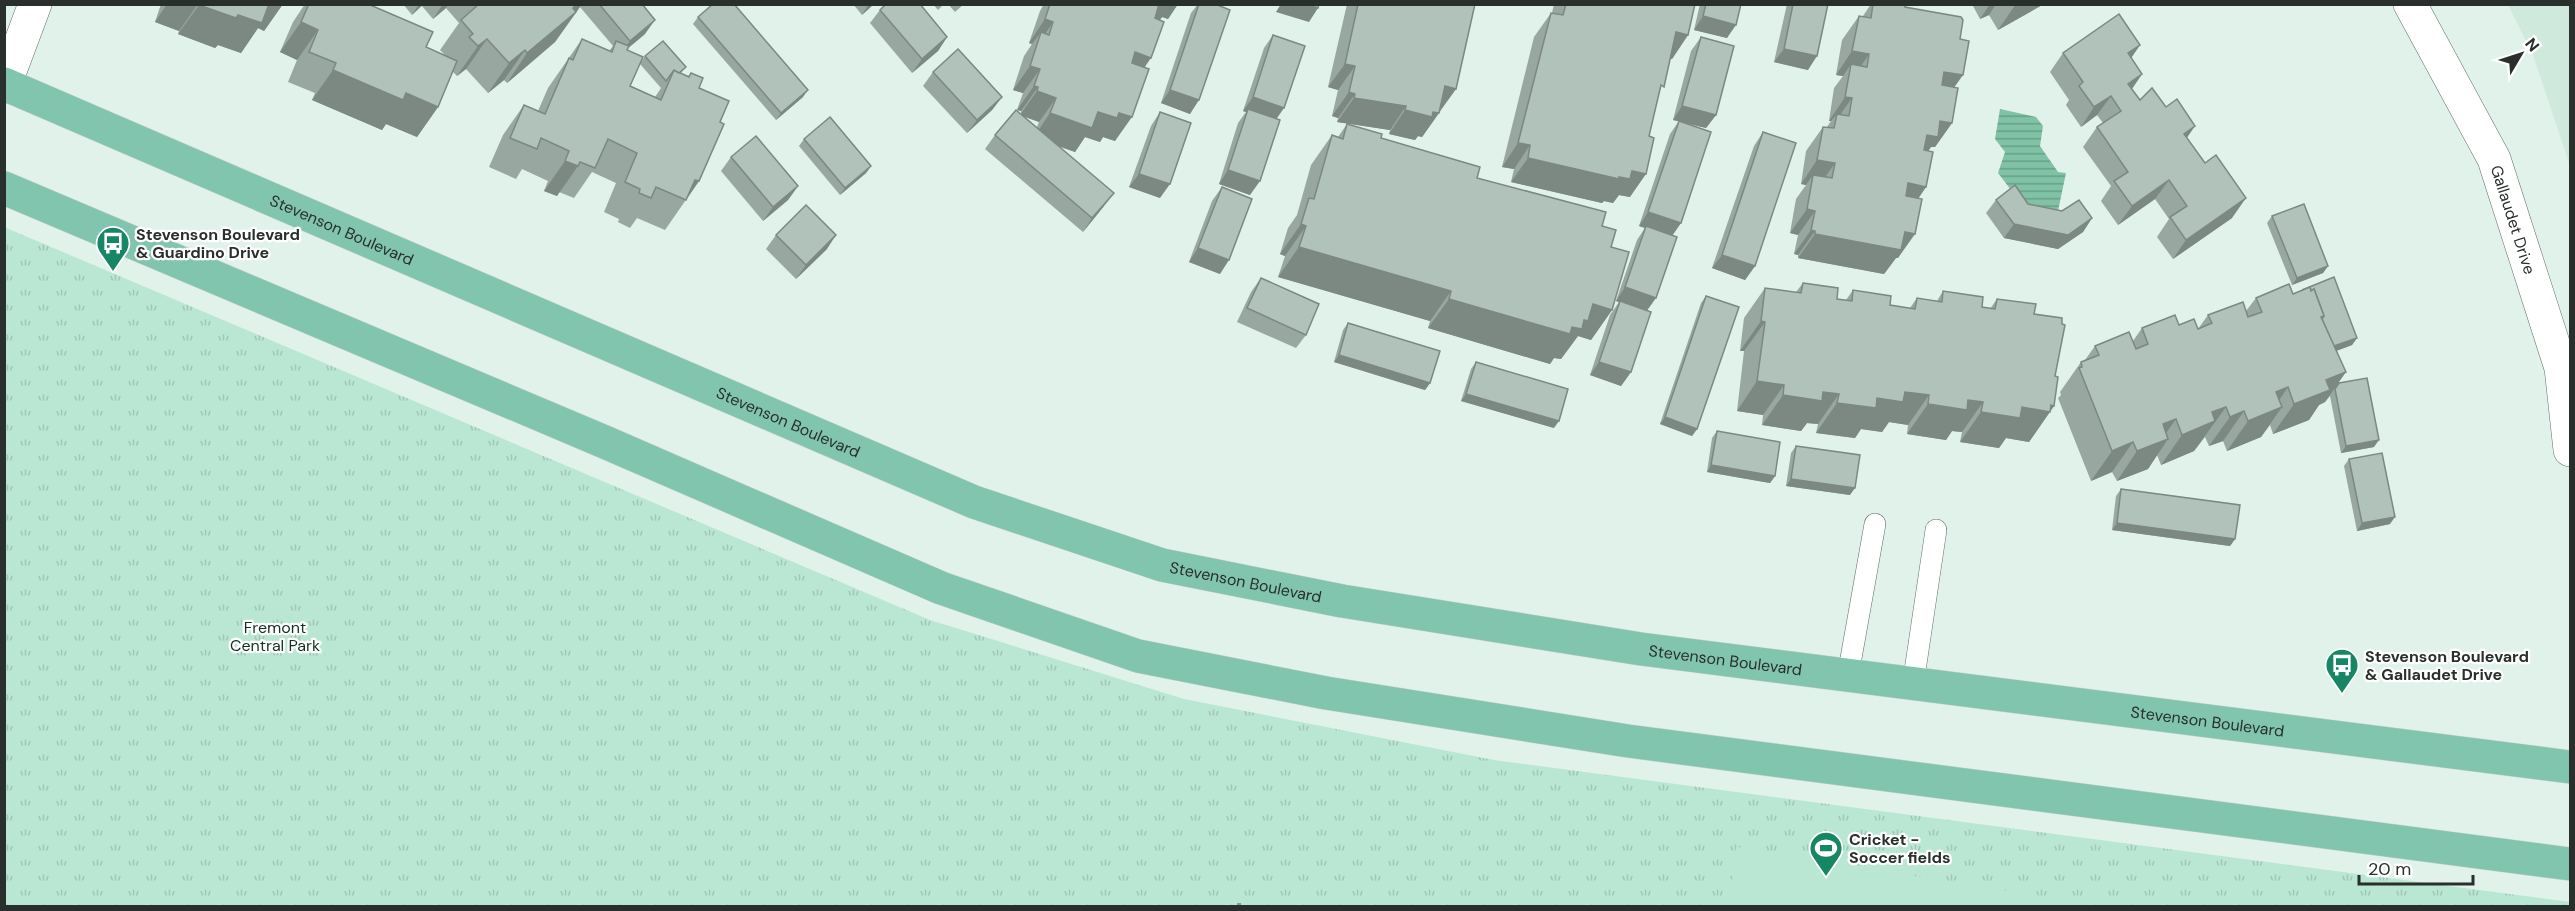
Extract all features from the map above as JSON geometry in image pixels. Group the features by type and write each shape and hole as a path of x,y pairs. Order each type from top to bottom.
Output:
{"main road":[{"name":"Stevenson Boulevard","path":"5,85 974,502 1162,565 1342,601 1630,647 2571,767"},
{"path":"4,188 607,443 941,588 1138,656 1326,693 1628,741 2571,864"}],"street":[{"path":"5,85 35,4"},
{"name":"Gallaudet Drive","path":"2410,4 2494,159 2560,368 2571,450"}],"lane":[{"path":"1848,675 1875,524"},
{"path":"1913,684 1936,530"}],"path":[{"path":"1239,901 1239,906"}],"shaded area":[{"path":"2508,5 2570,5 2570,166 2533,55"},
{"path":"2000,109 2036,117 2043,126 2040,146 2058,172 2066,173 2058,211 2021,203 1998,173 2005,152 1995,139"}],"green space":[{"name":"Fremont Central Park","path":"4,227 930,620 1184,699 1494,760 2570,902 2570,906 5,906"},
{"name":"Cricket - Soccer fields","path":"1736,847 2103,906 1729,906"}],"building":[{"path":"269,4 262,23 238,15 236,18 199,5"},
{"path":"309,4 368,4 433,32 426,47 457,61 438,107 406,93 403,100 333,70 336,63 309,52 318,30 301,22"},
{"path":"479,4 577,4 573,8 576,12 527,53 525,50 509,63 487,39 478,46 469,37 473,34 461,20"},
{"path":"599,4 642,4 655,20 630,41"},
{"path":"713,4 734,4 808,90 781,113 698,17"},
{"path":"886,4 920,4 947,37 922,59 880,10"},
{"path":"1050,4 1159,4 1155,18 1164,22 1151,58 1135,52 1132,63 1149,69 1132,117 1119,113 1117,118 1098,112 1092,128 1050,113 1056,98 1037,91 1038,87 1034,86 1040,69 1030,66 1041,32 1049,35 1053,22 1045,19"},
{"path":"1199,4 1215,4 1230,10 1199,100 1170,90"},
{"path":"1306,4 1319,4 1318,8"},
{"path":"1358,4 1475,4 1456,89 1445,86 1439,113 1433,112 1432,117 1405,110 1406,106 1354,98 1355,94 1349,92 1355,66 1345,64"},
{"path":"1566,4 1695,4 1688,35 1676,32 1664,87 1661,85 1649,136 1654,138 1646,174 1632,171 1630,179 1619,177 1619,179 1528,158 1530,145 1518,143 1551,13 1563,15"},
{"path":"1706,4 1741,4 1736,25 1703,16"},
{"path":"1793,4 1828,4 1817,56 1784,49"},
{"path":"1873,4 1905,4 1905,7 1961,17 1963,20 1960,39 1969,41 1963,75 1944,72 1942,85 1958,88 1952,123 1940,121 1938,137 1927,135 1924,150 1933,152 1926,187 1908,183 1906,196 1922,199 1915,234 1905,232 1901,250 1815,234 1815,231 1811,230 1815,211 1807,209 1813,175 1832,178 1835,163 1817,160 1823,127 1834,128 1837,114 1849,116 1852,98 1845,97 1851,64 1867,67 1869,54 1852,51 1859,16 1871,18"},
{"path":"2119,14 2140,45 2128,53 2142,74 2128,84 2140,100 2152,88 2166,107 2177,99 2195,126 2184,134 2205,163 2216,155 2246,198 2186,240 2170,217 2187,206 2169,180 2132,206 2114,181 2128,172 2097,127 2121,111 2111,96 2094,107 2079,86 2083,82 2063,53"},
{"path":"1273,35 1305,46 1284,108 1253,97"},
{"path":"1701,37 1734,46 1716,115 1682,106"},
{"path":"582,39 612,52 616,41 629,46 627,50 643,57 630,86 661,100 674,70 689,77 691,73 703,78 699,88 729,101 720,122 724,124 699,181 695,180 686,200 656,187 651,198 639,193 640,189 625,182 637,153 608,139 595,168 580,162 578,166 565,161 569,151 541,138 537,149 510,138 524,105 545,114 569,58 573,60"},
{"path":"663,41 686,67 679,73 674,70 666,81 645,56"},
{"path":"958,49 1002,97 977,120 933,72"},
{"path":"1248,109 1280,120 1260,181 1228,170"},
{"path":"1016,110 1114,193 1092,218 995,135"},
{"path":"1160,112 1191,123 1170,184 1139,174"},
{"path":"830,117 871,166 845,188 804,139"},
{"path":"1679,121 1711,132 1681,223 1648,212"},
{"path":"1347,124 1382,134 1381,138 1480,167 1477,178 1606,212 1602,226 1616,230 1611,247 1629,252 1612,310 1593,304 1588,321 1584,320 1582,329 1572,327 1570,334 1449,299 1451,291 1299,247 1306,226 1301,224 1309,198 1314,199 1332,135 1343,139"},
{"path":"1763,132 1796,143 1755,266 1722,255"},
{"path":"756,136 798,186 773,207 731,157"},
{"path":"2015,185 2028,204 2062,211 2079,200 2092,218 2068,235 2014,224 1996,200"},
{"path":"1222,187 1252,199 1229,260 1198,248"},
{"path":"2304,204 2328,266 2297,278 2272,216"},
{"path":"806,205 836,235 806,265 776,235"},
{"path":"1646,226 1677,237 1656,298 1625,287"},
{"path":"2334,277 2357,338 2334,346 2322,319 2324,316 2314,289 2311,291 2310,287 2302,290"},
{"path":"1261,278 1319,304 1306,335 1247,308"},
{"path":"1803,283 1838,288 1837,299 1852,301 1853,290 1891,296 1890,305 1915,309 1917,298 1942,302 1943,291 1983,297 1982,307 1995,309 1997,299 2036,304 2034,314 2062,318 2062,324 2065,325 2055,376 2058,377 2054,406 2051,405 2050,412 2022,407 2020,418 1981,412 1983,402 1968,400 1967,410 1928,404 1929,395 1905,392 1903,402 1877,398 1876,408 1837,403 1839,394 1823,392 1822,401 1783,395 1784,385 1757,381 1765,322 1761,321 1765,288 1801,293"},
{"path":"2289,284 2293,294 2310,287 2311,291 2314,289 2324,316 2321,317 2346,372 2326,380 2330,390 2294,404 2288,387 2276,392 2282,407 2248,421 2244,411 2230,417 2226,407 2212,412 2215,421 2182,435 2176,419 2163,424 2168,439 2137,451 2133,442 2112,451 2079,368 2082,367 2081,362 2099,355 2095,346 2129,332 2136,349 2148,344 2142,328 2175,315 2179,325 2194,319 2198,329 2212,323 2208,315 2243,302 2248,317 2262,312 2256,298"},
{"path":"1706,296 1739,307 1697,429 1665,417"},
{"path":"1620,301 1651,312 1631,372 1599,362"},
{"path":"1348,323 1440,351 1430,383 1339,355"},
{"path":"1476,362 1568,389 1559,421 1466,394"},
{"path":"2367,378 2379,440 2346,446 2335,389 2339,383"},
{"path":"1717,431 1780,442 1775,476 1711,465"},
{"path":"1796,446 1860,455 1855,488 1791,479"},
{"path":"2382,453 2395,517 2362,523 2349,459"},
{"path":"2121,489 2240,505 2235,539 2117,523"}],"place":[{"name":"Stevenson Boulevard & Guardino Drive","path":"113,272"},
{"name":"Stevenson Boulevard & Gallaudet Drive","path":"2342,694"},
{"name":"Cricket - Soccer fields","path":"1826,877"}]}
